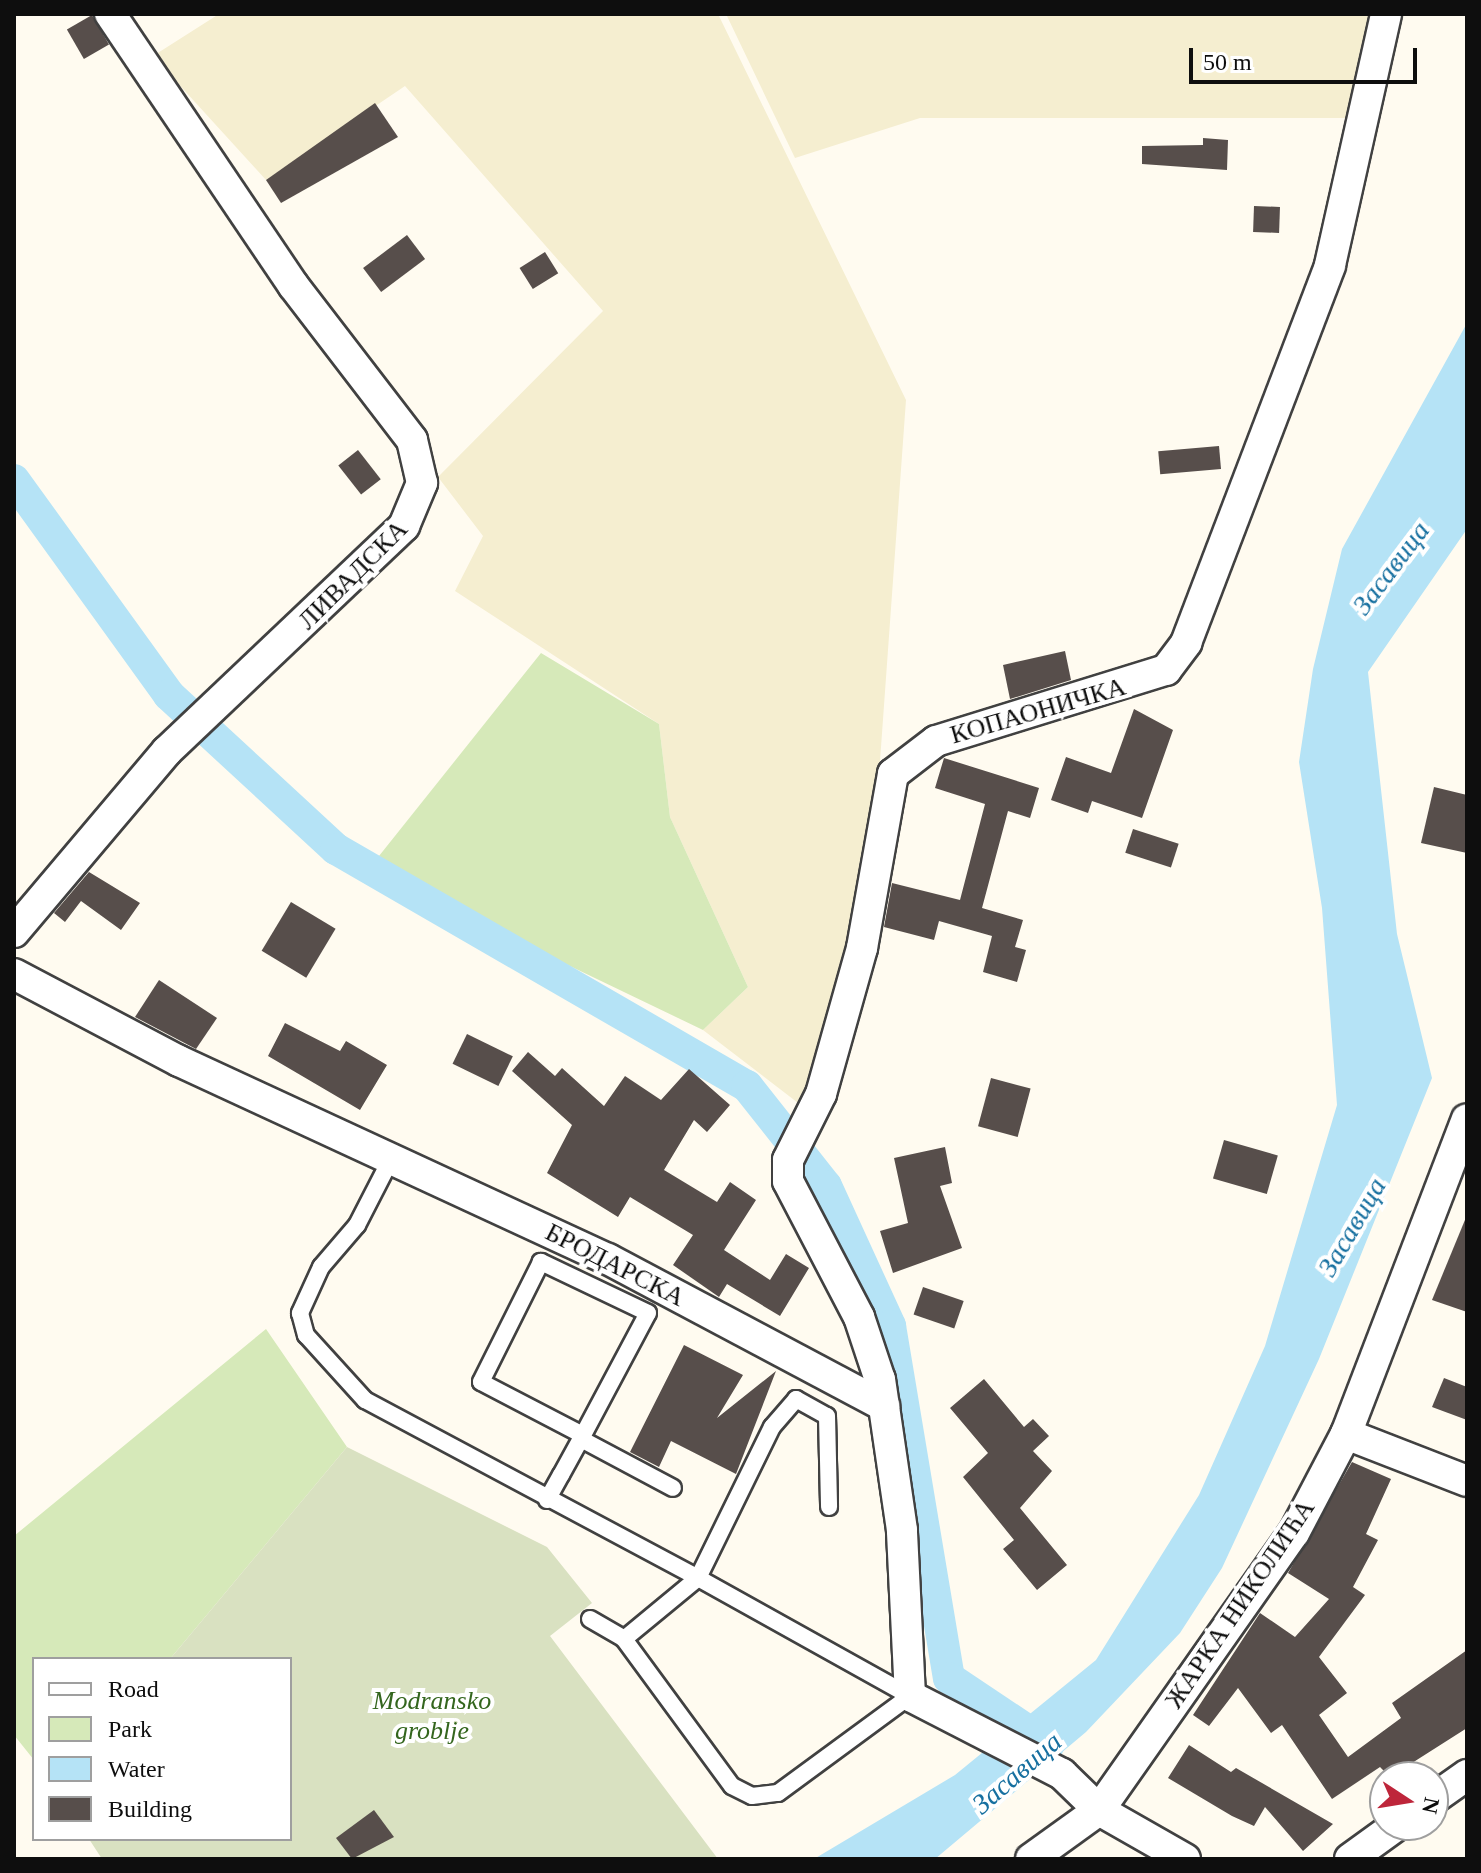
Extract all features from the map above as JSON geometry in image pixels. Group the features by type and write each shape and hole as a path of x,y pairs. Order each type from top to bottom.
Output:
{"street":[{"name":"ЛИВАДСКА","path":"14,932 167,751 237,688 404,526 420,498 422,468 412,440 293,285 110,14"},
{"name":"КОПАОНИЧКА","path":"884,1406 859,1317 788,1181 788,1160 821,1094 862,948 893,774 936,741 1166,670 1186,643 1330,265 1386,14"},
{"name":"БРОДАРСКА","path":"14,974 179,1061 393,1154 884,1406"},
{"name":"ЖАРКА НИКОЛИЋА","path":"1031,1859 1099,1810 1294,1533 1346,1434 1467,1119"},
{"path":"884,1406 902,1530 910,1696 1062,1774 1099,1810 1185,1859"},
{"path":"1346,1434 1467,1481"},
{"path":"1449,1788 1467,1775"},
{"path":"1350,1859 1375,1841"}],"lane":[{"path":"393,1154 357,1225 321,1267 300,1313 306,1335 365,1400 698,1578 910,1696 778,1793 752,1796 732,1786 624,1639 590,1619"},
{"path":"547,1500 582,1437 648,1313 541,1262 481,1382 582,1437 673,1488"},
{"path":"624,1639 698,1578 772,1427 796,1399 827,1416 829,1507"}],"shaded area":[{"path":"219,14 718,14 906,400 878,789 843,974 802,1106 703,1030 748,987 670,817 659,724 455,591 483,536 438,477 603,311 405,86 266,180 153,56"},
{"path":"726,14 1370,14 1346,118 920,118 795,158"}],"green space":[{"path":"541,653 659,724 670,817 748,987 703,1030 522,943 379,856"},
{"path":"266,1329 347,1447 172,1657 32,1657 32,1758 14,1735 14,1536"},
{"name":"Modransko groblje","path":"347,1447 547,1547 592,1603 550,1636 718,1859 102,1859 90,1841 292,1841 292,1657 172,1657"}],"water":[{"name":"Засавица","path":"1467,323 1467,529 1368,672 1397,934 1432,1078 1319,1359 1222,1568 1180,1633 1086,1732 935,1859 814,1859 955,1775 1096,1660 1199,1495 1265,1346 1337,1105 1322,908 1299,762 1313,669 1342,549"}],"building":[{"path":"92,15 109,44 84,59 67,30"},
{"path":"375,103 398,137 281,203 266,180"},
{"path":"1203,138 1228,140 1227,170 1142,164 1142,146 1203,145"},
{"path":"1254,206 1280,207 1279,233 1253,232"},
{"path":"407,235 425,259 381,292 363,268"},
{"path":"545,252 558,273 533,289 520,268"},
{"path":"1219,446 1221,469 1160,474 1158,451"},
{"path":"358,450 381,479 361,495 338,465"},
{"path":"1065,651 1071,680 1010,699 1003,665"},
{"path":"1134,709 1173,730 1142,818 1092,801 1088,813 1051,800 1066,757 1111,773"},
{"path":"944,758 1039,788 1030,818 1008,811 982,908 1023,920 1015,947 1026,950 1017,982 983,972 992,936 939,921 934,940 884,927 892,883 960,900 985,804 935,788"},
{"path":"1434,787 1467,795 1467,853 1421,843"},
{"path":"1133,829 1179,844 1171,868 1125,853"},
{"path":"89,872 140,903 121,930 81,901 65,922 54,913"},
{"path":"291,902 336,929 306,978 262,951"},
{"path":"159,980 217,1018 196,1049 135,1017"},
{"path":"285,1023 340,1051 346,1041 387,1065 360,1110 268,1056"},
{"path":"467,1034 513,1056 498,1086 453,1064"},
{"path":"528,1052 555,1076 562,1068 604,1106 625,1076 661,1100 689,1069 730,1105 707,1132 694,1120 664,1170 717,1202 730,1182 756,1200 724,1250 770,1280 786,1254 809,1268 780,1316 727,1284 719,1297 673,1265 693,1235 630,1197 618,1217 547,1173 572,1125 512,1071"},
{"path":"991,1078 1031,1089 1018,1137 978,1126"},
{"path":"1224,1140 1278,1155 1267,1194 1213,1178"},
{"path":"945,1147 952,1183 940,1186 962,1248 893,1273 880,1231 908,1223 894,1158"},
{"path":"1467,1215 1467,1312 1432,1300"},
{"path":"923,1287 964,1301 954,1328 914,1314"},
{"path":"684,1345 743,1375 717,1418 776,1371 736,1474 671,1441 659,1467 630,1452"},
{"path":"1444,1378 1467,1387 1467,1420 1432,1407"},
{"path":"984,1379 1024,1427 1033,1419 1049,1436 1033,1451 1052,1471 1020,1508 1067,1565 1037,1590 1003,1549 1014,1540 963,1477 988,1453 950,1408"},
{"path":"1352,1462 1391,1479 1366,1534 1378,1540 1353,1587 1365,1595 1319,1657 1347,1693 1319,1715 1348,1757 1401,1718 1392,1703 1467,1650 1467,1728 1415,1761 1369,1761 1369,1774 1332,1799 1282,1725 1271,1733 1238,1688 1209,1726 1193,1715 1260,1613 1295,1637 1329,1599 1288,1573"},
{"path":"1189,1745 1231,1772 1236,1768 1333,1824 1303,1851 1265,1807 1254,1826 1232,1816 1168,1778"},
{"path":"374,1810 394,1837 352,1859 336,1838"}],"waterway":[{"name":"Засавица","path":"14,480 169,695 336,849 747,1086 826,1186 890,1326 949,1678 1049,1745"}]}
